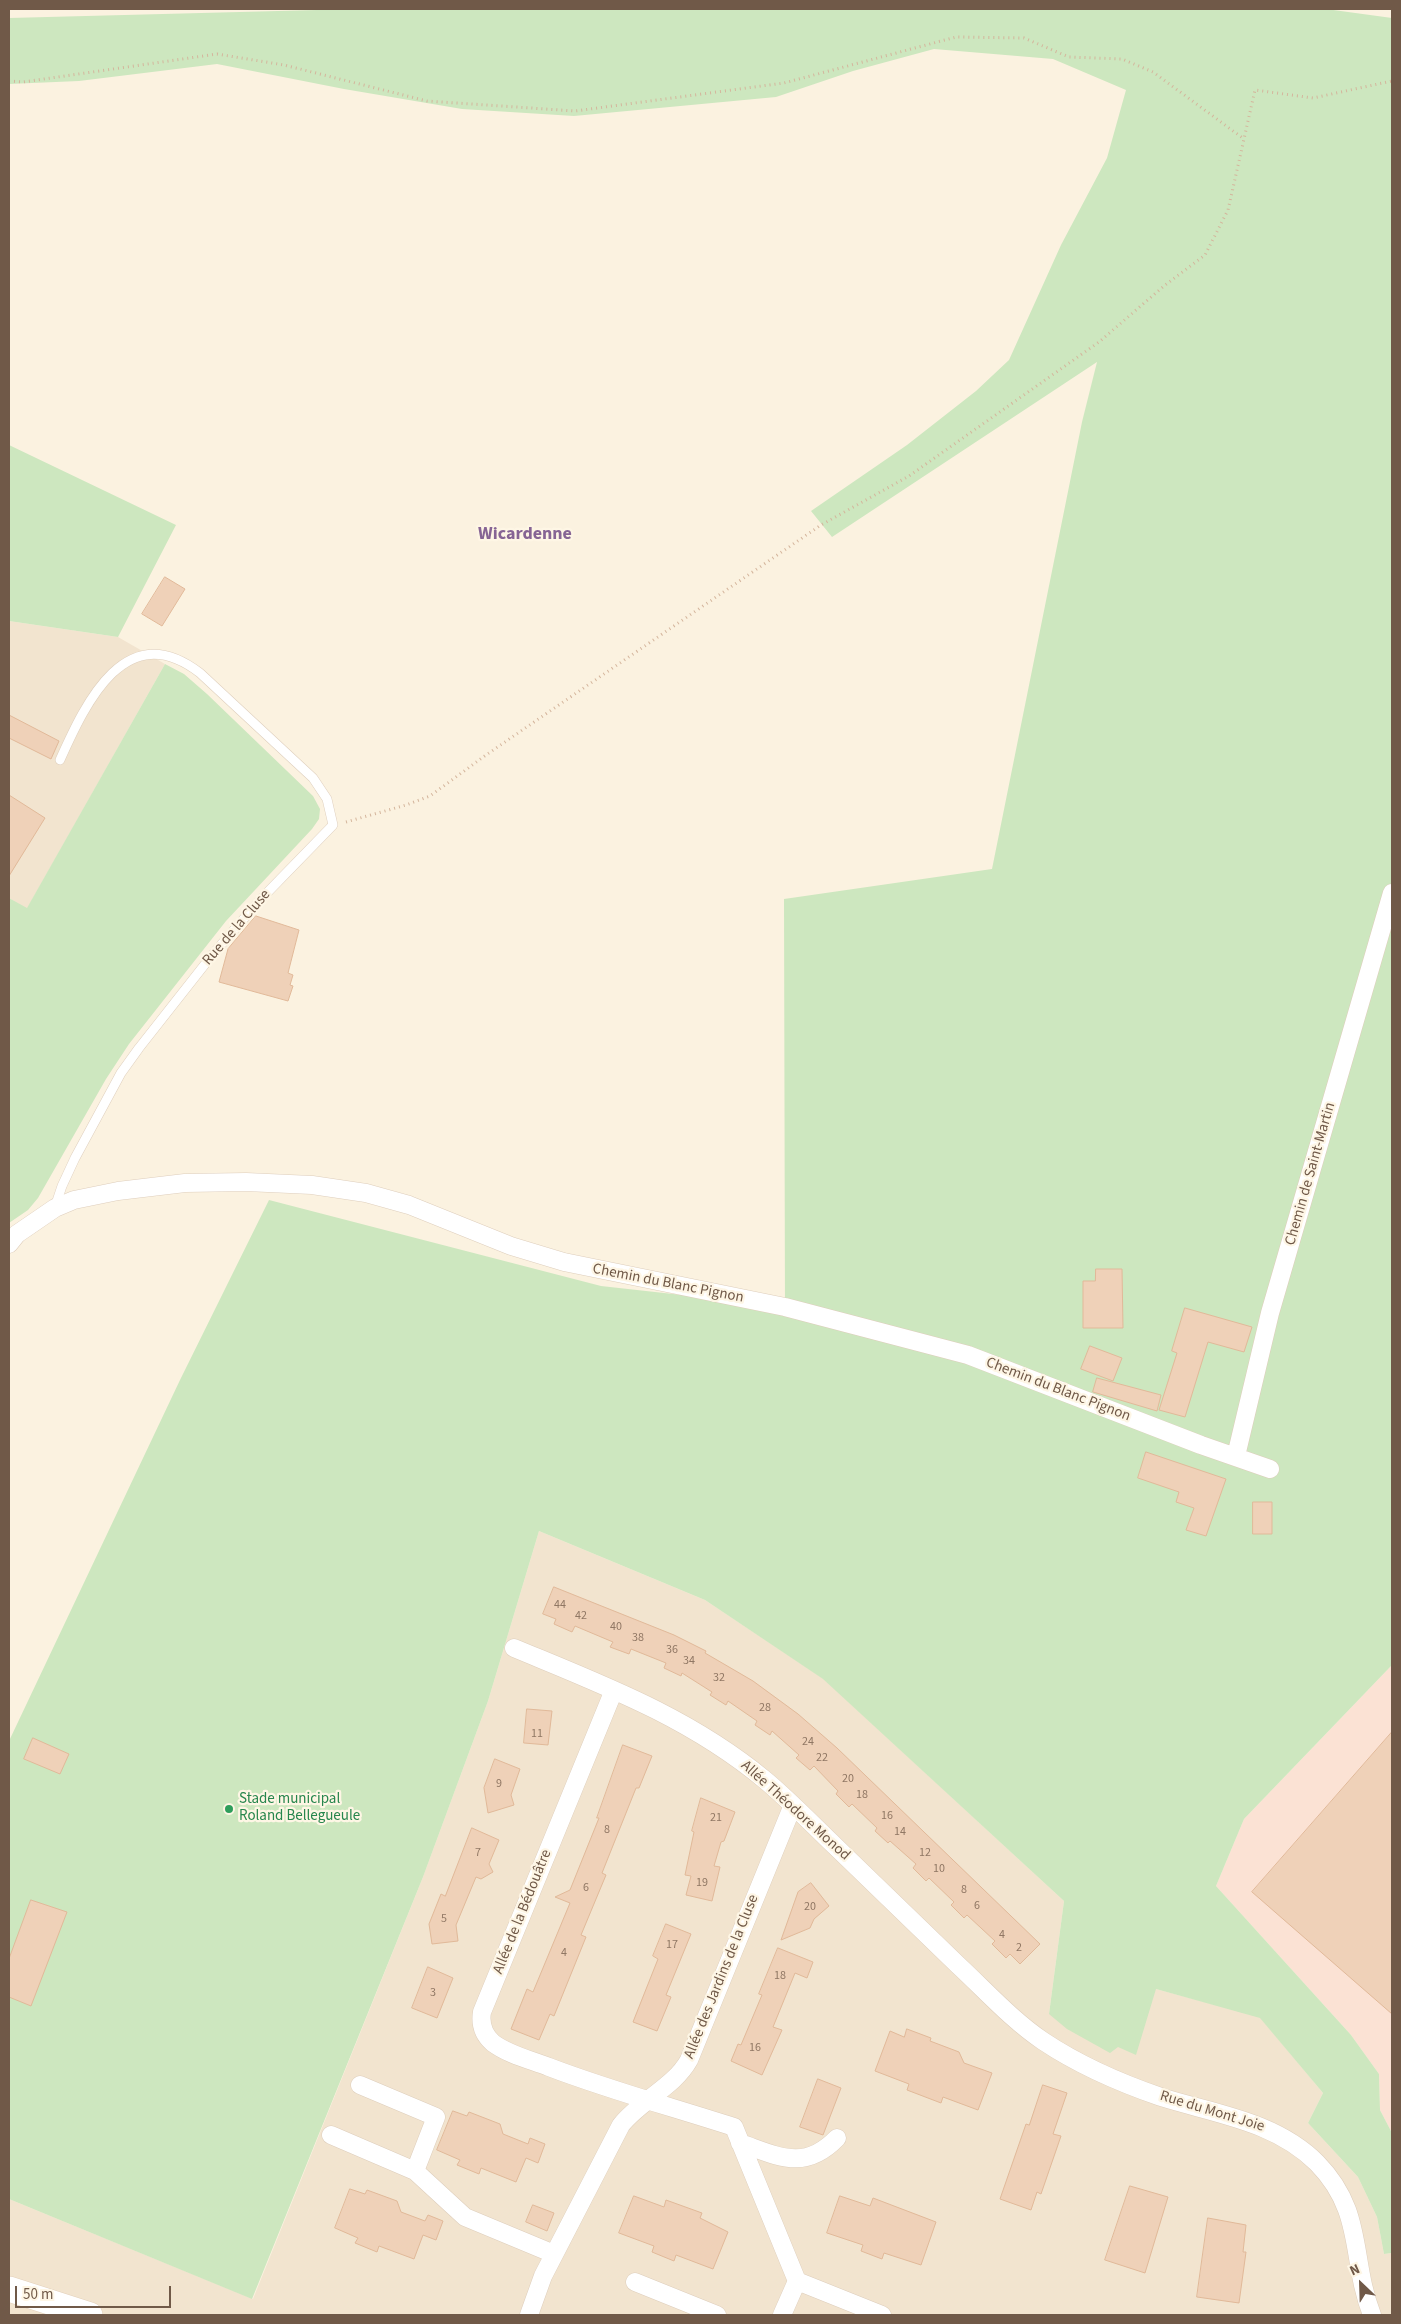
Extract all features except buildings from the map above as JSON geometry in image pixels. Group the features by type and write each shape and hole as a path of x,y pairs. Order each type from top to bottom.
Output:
{"main road":[{"path":"9,2289 90,2315"}],"street":[{"name":"Chemin de Saint-Martin","path":"1236,1456 1270,1313 1392,893"},
{"name":"Chemin du Blanc Pignon","path":"55,1208 74,1200 118,1190 184,1183 272,1182 329,1187 366,1193 409,1205 511,1246 564,1262 784,1307 968,1355 1270,1469"},
{"path":"9,1244 17,1234 55,1208"},
{"name":"Allée Théodore Monod","path":"514,1648 654,1707 694,1730 749,1767 793,1805 990,1996"},
{"name":"Allée de la Bédouâtre","path":"614,1690 482,2012 481,2020 486,2034 499,2047 584,2080 648,2099"},
{"name":"Allée des Jardins de la Cluse","path":"529,2315 536,2290 616,2133 627,2117 684,2069 689,2060 793,1805"},
{"name":"Rue du Mont Joie","path":"990,1996 1043,2041 1097,2071 1165,2098 1257,2125 1284,2137 1303,2151 1328,2175 1345,2202 1355,2235 1363,2285 1372,2315"},
{"path":"360,2086 436,2117 415,2171"},
{"path":"648,2099 734,2127 796,2281 782,2315"},
{"path":"331,2134 415,2171 465,2217 554,2254"},
{"path":"740,2143 796,2160 814,2156 837,2138"},
{"path":"796,2281 882,2315"},
{"path":"634,2282 716,2315"}],"lane":[{"path":"60,760 80,716 116,669 130,658 147,654 177,658 200,673 312,778 327,799 334,825"},
{"name":"Rue de la Cluse","path":"55,1208 62,1186 75,1158 121,1073 138,1048 213,954 262,899 334,825"}],"path":[{"path":"9,81 23,82 217,54 284,64 427,100 575,111 784,83 956,37 1024,38 1069,57 1122,59 1153,72 1244,139"},
{"path":"334,825 406,805 430,796 486,755 822,525 909,476 1099,342 1164,286 1205,255 1228,210 1255,90 1313,98 1392,81"}],"shaded area":[{"path":"9,621 118,637 165,664 27,909 9,898"},
{"path":"539,1531 705,1600 824,1679 1064,1901 1049,2014 1156,1989 1260,2017 1323,2093 1308,2123 1358,2177 1377,2217 1384,2254 1392,2253 1392,2315 9,2315 9,2199 253,2299 423,1877 488,1701"},
{"path":"1392,1665 1392,2133 1380,2110 1379,2074 1351,2035 1216,1886 1244,1819"}],"green space":[{"path":"355,9 1326,9 1392,18 1392,1665 1244,1819 1216,1886 1351,2035 1379,2074 1380,2110 1392,2133 1392,2253 1384,2254 1377,2217 1358,2177 1308,2123 1323,2093 1260,2018 1156,1989 1136,2055 1118,2047 1110,2053 1067,2029 1049,2014 1064,1901 823,1679 705,1600 539,1531 488,1701 423,1877 252,2299 9,2199 9,1741 180,1380 269,1200 601,1286 718,1299 785,1314 784,899 992,869 1082,422 1097,362 832,537 811,511 907,445 976,391 1009,360 1061,245 1107,158 1126,90 1053,59 934,49 853,71 776,97 574,116 462,109 344,89 217,64 79,81 9,84 9,18"},
{"path":"9,445 176,525 118,637 9,621"},
{"path":"165,664 184,674 207,694 313,796 320,809 319,819 312,829 226,921 129,1044 106,1079 38,1198 28,1210 9,1223 9,898 27,908"}],"place":[{"name":"Stade municipal Roland Bellegueule","path":"229,1809"}],"district":[{"name":"Wicardenne","path":"525,535"}]}
